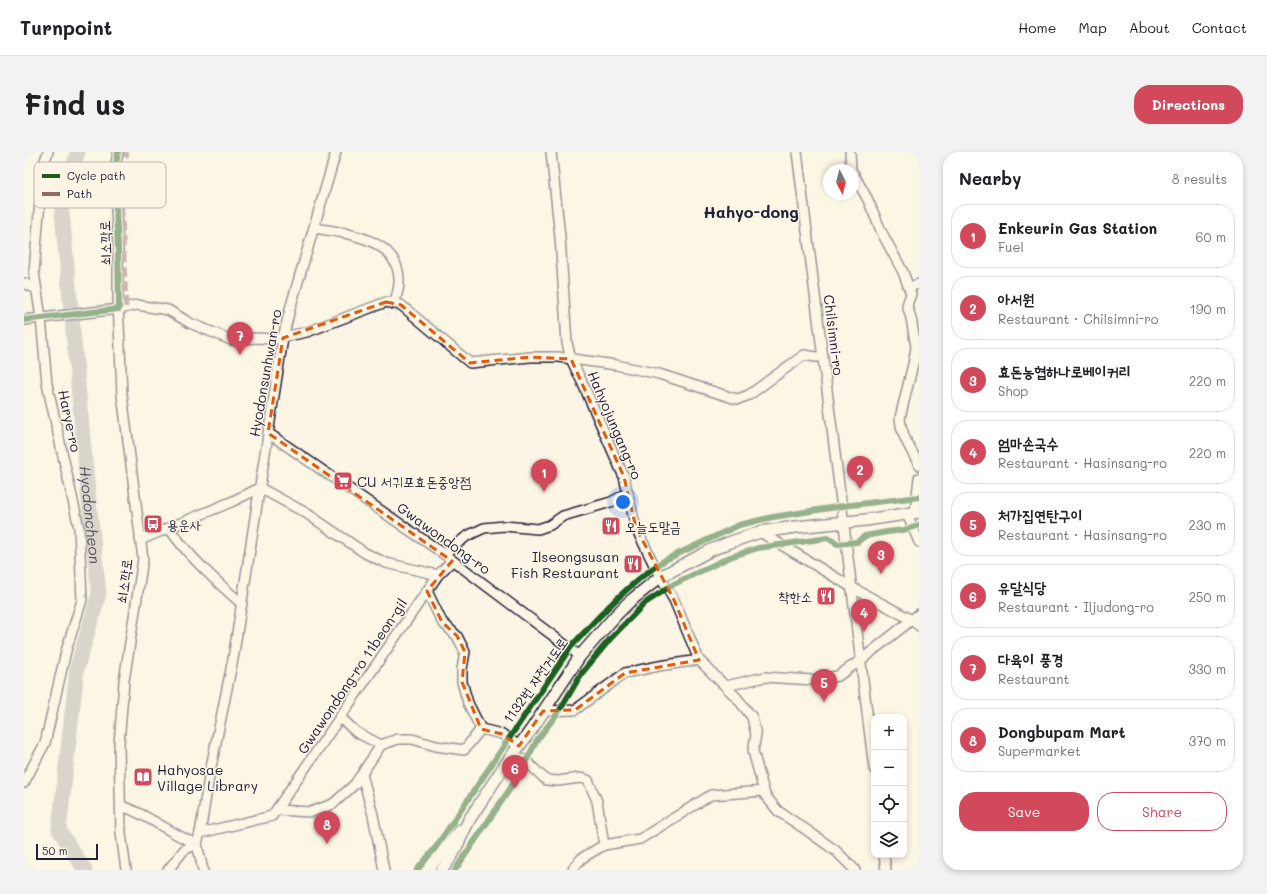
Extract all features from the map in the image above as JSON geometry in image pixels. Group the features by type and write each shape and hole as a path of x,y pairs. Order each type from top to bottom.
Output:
{"main road":[{"path":"427,870 469,820 580,656 629,602 660,577 711,550 760,532 914,513"},
{"path":"446,870 469,820"},
{"path":"442,870 454,854"}],"street":[{"name":"Harye-ro","path":"44,162 48,152"},
{"name":"쇠소깍로","path":"116,162 118,152"},
{"name":"Hyodonsunhwan-ro","path":"203,870 197,844 233,659 283,338 336,152"},
{"name":"Hahyojungang-ro","path":"552,152 560,229 567,343 571,359 624,477 636,528 660,577 674,600 699,660 726,686 752,717 756,735 753,751 765,795 778,812 836,851 855,870"},
{"name":"Chilsimni-ro","path":"797,152 822,357 845,522 872,750"},
{"path":"850,152 851,164"},
{"path":"859,184 868,200 882,233 903,272 911,294 908,305 916,347 900,418 905,441 919,465"},
{"name":"Harye-ro","path":"24,783 44,743 66,651 82,600 78,528 47,384 45,318 36,289 34,272 39,208"},
{"name":"쇠소깍로","path":"116,208 122,394 143,559 124,681 119,744 121,833 126,870"},
{"path":"314,228 346,233 368,240 389,252 399,275 399,284 394,304"},
{"path":"24,283 36,289"},
{"path":"909,287 919,284"},
{"path":"24,320 106,311 137,305 168,310 190,323 230,340 255,338 274,339 307,332 386,302 401,306 470,363 530,356 558,357 616,365 659,374 726,397 738,399 749,395 804,355 822,357"},
{"name":"Gwawondong-ro","path":"268,433 444,554 580,656"},
{"path":"919,478 914,513 919,542"},
{"path":"140,540 231,502 260,488 306,513 365,553 386,563 438,575"},
{"path":"444,554 467,536 484,528 504,526 538,529 550,525 563,516 611,502 628,493"},
{"path":"169,528 179,542 193,557 242,604"},
{"path":"760,532 853,588 917,620"},
{"name":"Gwawondong-ro 11beon-gil","path":"277,810 438,575 452,561"},
{"path":"427,591 442,622 457,636 465,652 462,669 462,682 468,703 481,729"},
{"path":"726,686 766,677 813,680 838,676 861,660 901,628 917,620"},
{"path":"544,711 575,710 626,673 699,660"},
{"path":"340,717 356,732 381,745"},
{"path":"200,834 272,816 277,810 311,812 333,804 355,784 381,745 398,739 412,739 436,746 464,750 481,729"},
{"path":"481,729 502,734 526,761 546,780 558,781 580,778 588,780 597,801 604,845"},
{"path":"362,774 373,815 384,870"},
{"path":"573,870 582,858 604,845 640,839 711,795 764,791"},
{"path":"121,806 131,809 184,839 197,844"},
{"path":"168,870 184,850 197,844"},
{"path":"884,858 886,870"}],"highlighted area":[{"path":"386,302 401,305 470,363 530,357 571,359 624,477 636,528 674,600 699,660 625,673 575,710 543,711 519,746 502,734 481,729 462,682 465,652 457,636 442,622 427,591 452,561 268,433 283,338"}],"waterway":[{"name":"Hyodoncheon","path":"75,162 78,152"},
{"name":"Hyodoncheon","path":"62,208 99,594 77,668 59,830 85,870"}],"marked path":[{"path":"125,162 127,152"},
{"path":"122,208 126,307"}],"cycle path":[{"path":"116,162 118,152"},
{"path":"24,320 119,309 116,208"},
{"name":"1132번 자전거도로","path":"417,870 436,847 570,648 614,601 651,569 665,560 739,525 773,517 843,506 919,497"},
{"path":"455,870 518,777 537,740 560,710 581,674 610,639 645,603 674,584 730,557 758,548 828,538 837,544 857,542 865,536 904,530 919,525"}],"place":[{"name":"다육이 풍경","path":"240,355"},
{"name":"CU 서귀포효돈중앙점","path":"343,481"},
{"name":"아서원","path":"860,489"},
{"name":"Enkeurin Gas Station","path":"544,492"},
{"name":"용운사","path":"153,524"},
{"name":"오늘도말금","path":"611,526"},
{"name":"Ilseongsusan Fish Restaurant","path":"633,564"},
{"name":"효돈농협하나로베이커리","path":"881,574"},
{"name":"착한소","path":"826,596"},
{"name":"엄마손국수","path":"864,632"},
{"name":"처가집연탄구이","path":"824,702"},
{"name":"Hahyosae Village Library","path":"143,777"},
{"name":"유달식당","path":"515,788"},
{"name":"Dongbupam Mart","path":"327,844"}],"district":[{"name":"Hahyo-dong","path":"751,211"}]}
